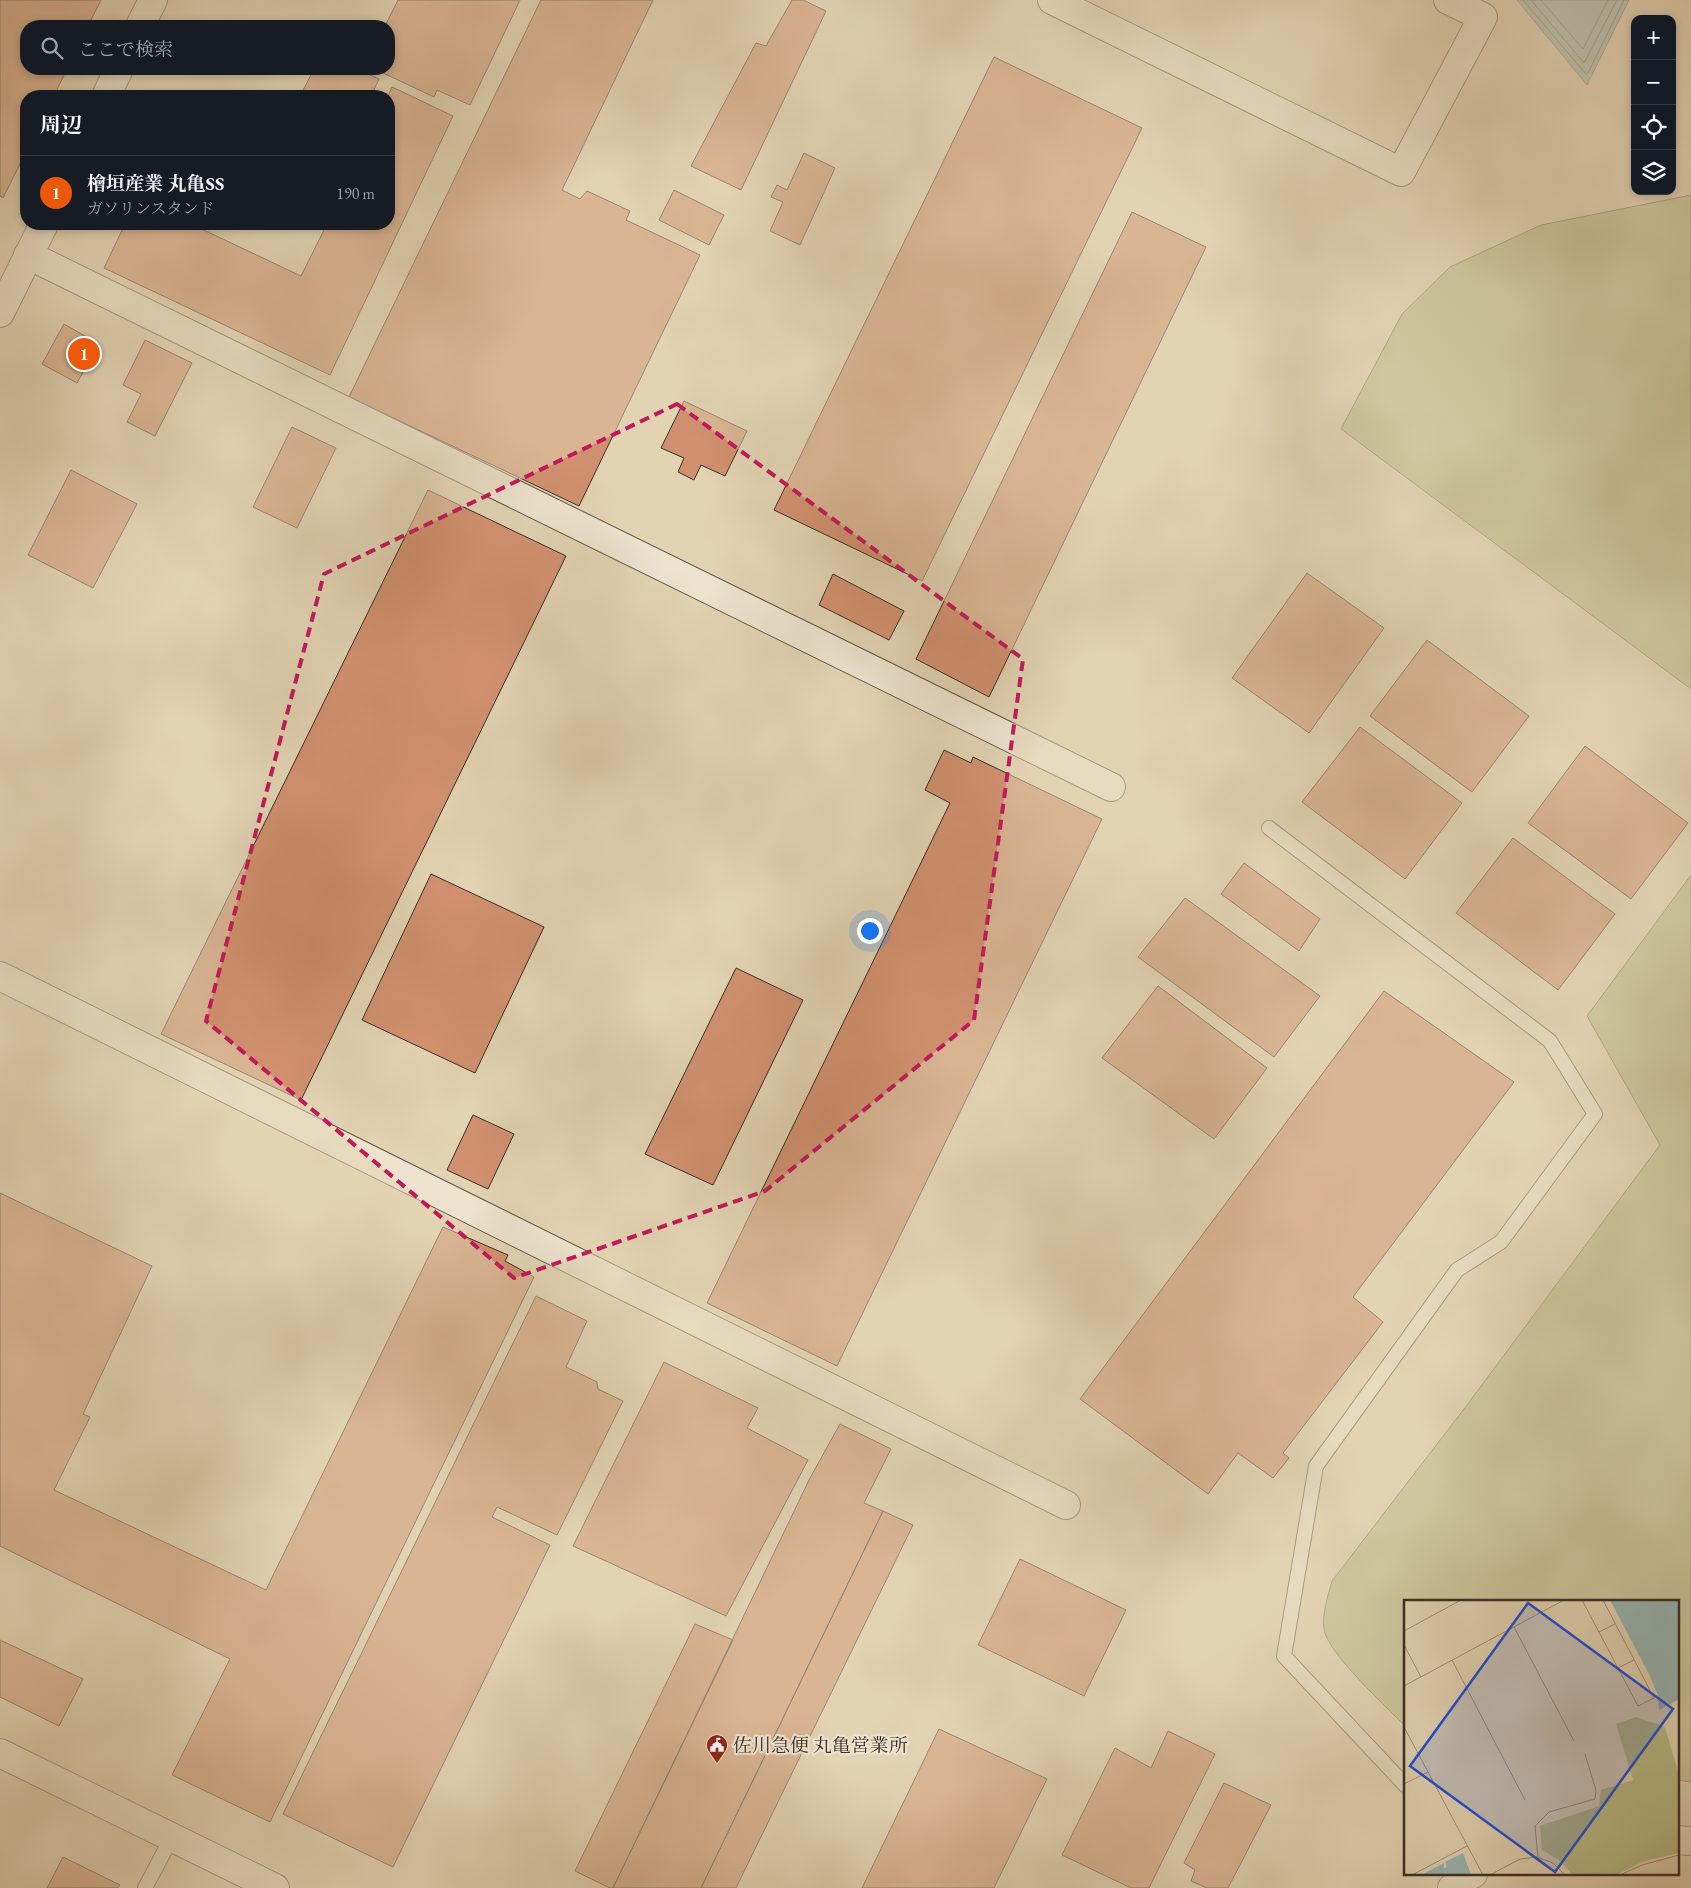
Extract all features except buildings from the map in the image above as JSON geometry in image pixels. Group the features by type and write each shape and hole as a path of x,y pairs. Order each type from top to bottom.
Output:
{"street":[{"path":"143,20 153,0"},
{"path":"1052,0 1401,172 1483,17 1448,0"},
{"path":"109,90 116,75"},
{"path":"0,313 41,230"},
{"path":"28,255 1111,787"},
{"path":"0,976 1066,1505"},
{"path":"0,1753 275,1888"},
{"path":"1678,1840 1691,1841"},
{"path":"1452,1888 1468,1876"}],"lane":[{"path":"1269,828 1550,1041 1595,1114 1501,1242 1457,1270 1316,1466 1284,1656 1404,1784"},
{"path":"145,1888 172,1837"}],"highlighted area":[{"path":"677,404 1023,659 974,1020 765,1191 514,1278 206,1021 324,574"}],"green space":[{"path":"1691,195 1691,689 1341,429 1402,314 1450,267 1541,225"},
{"path":"1691,875 1691,1782 1678,1780 1678,1600 1404,1600 1404,1725 1335,1652 1324,1629 1326,1605 1332,1581 1467,1405 1660,1145 1587,1016"}],"water":[{"path":"1517,0 1629,0 1587,85"}],"place":[{"name":"檜垣産業 丸亀SS","path":"84,354"},
{"name":"佐川急便 丸亀営業所","path":"717,1764"}]}
